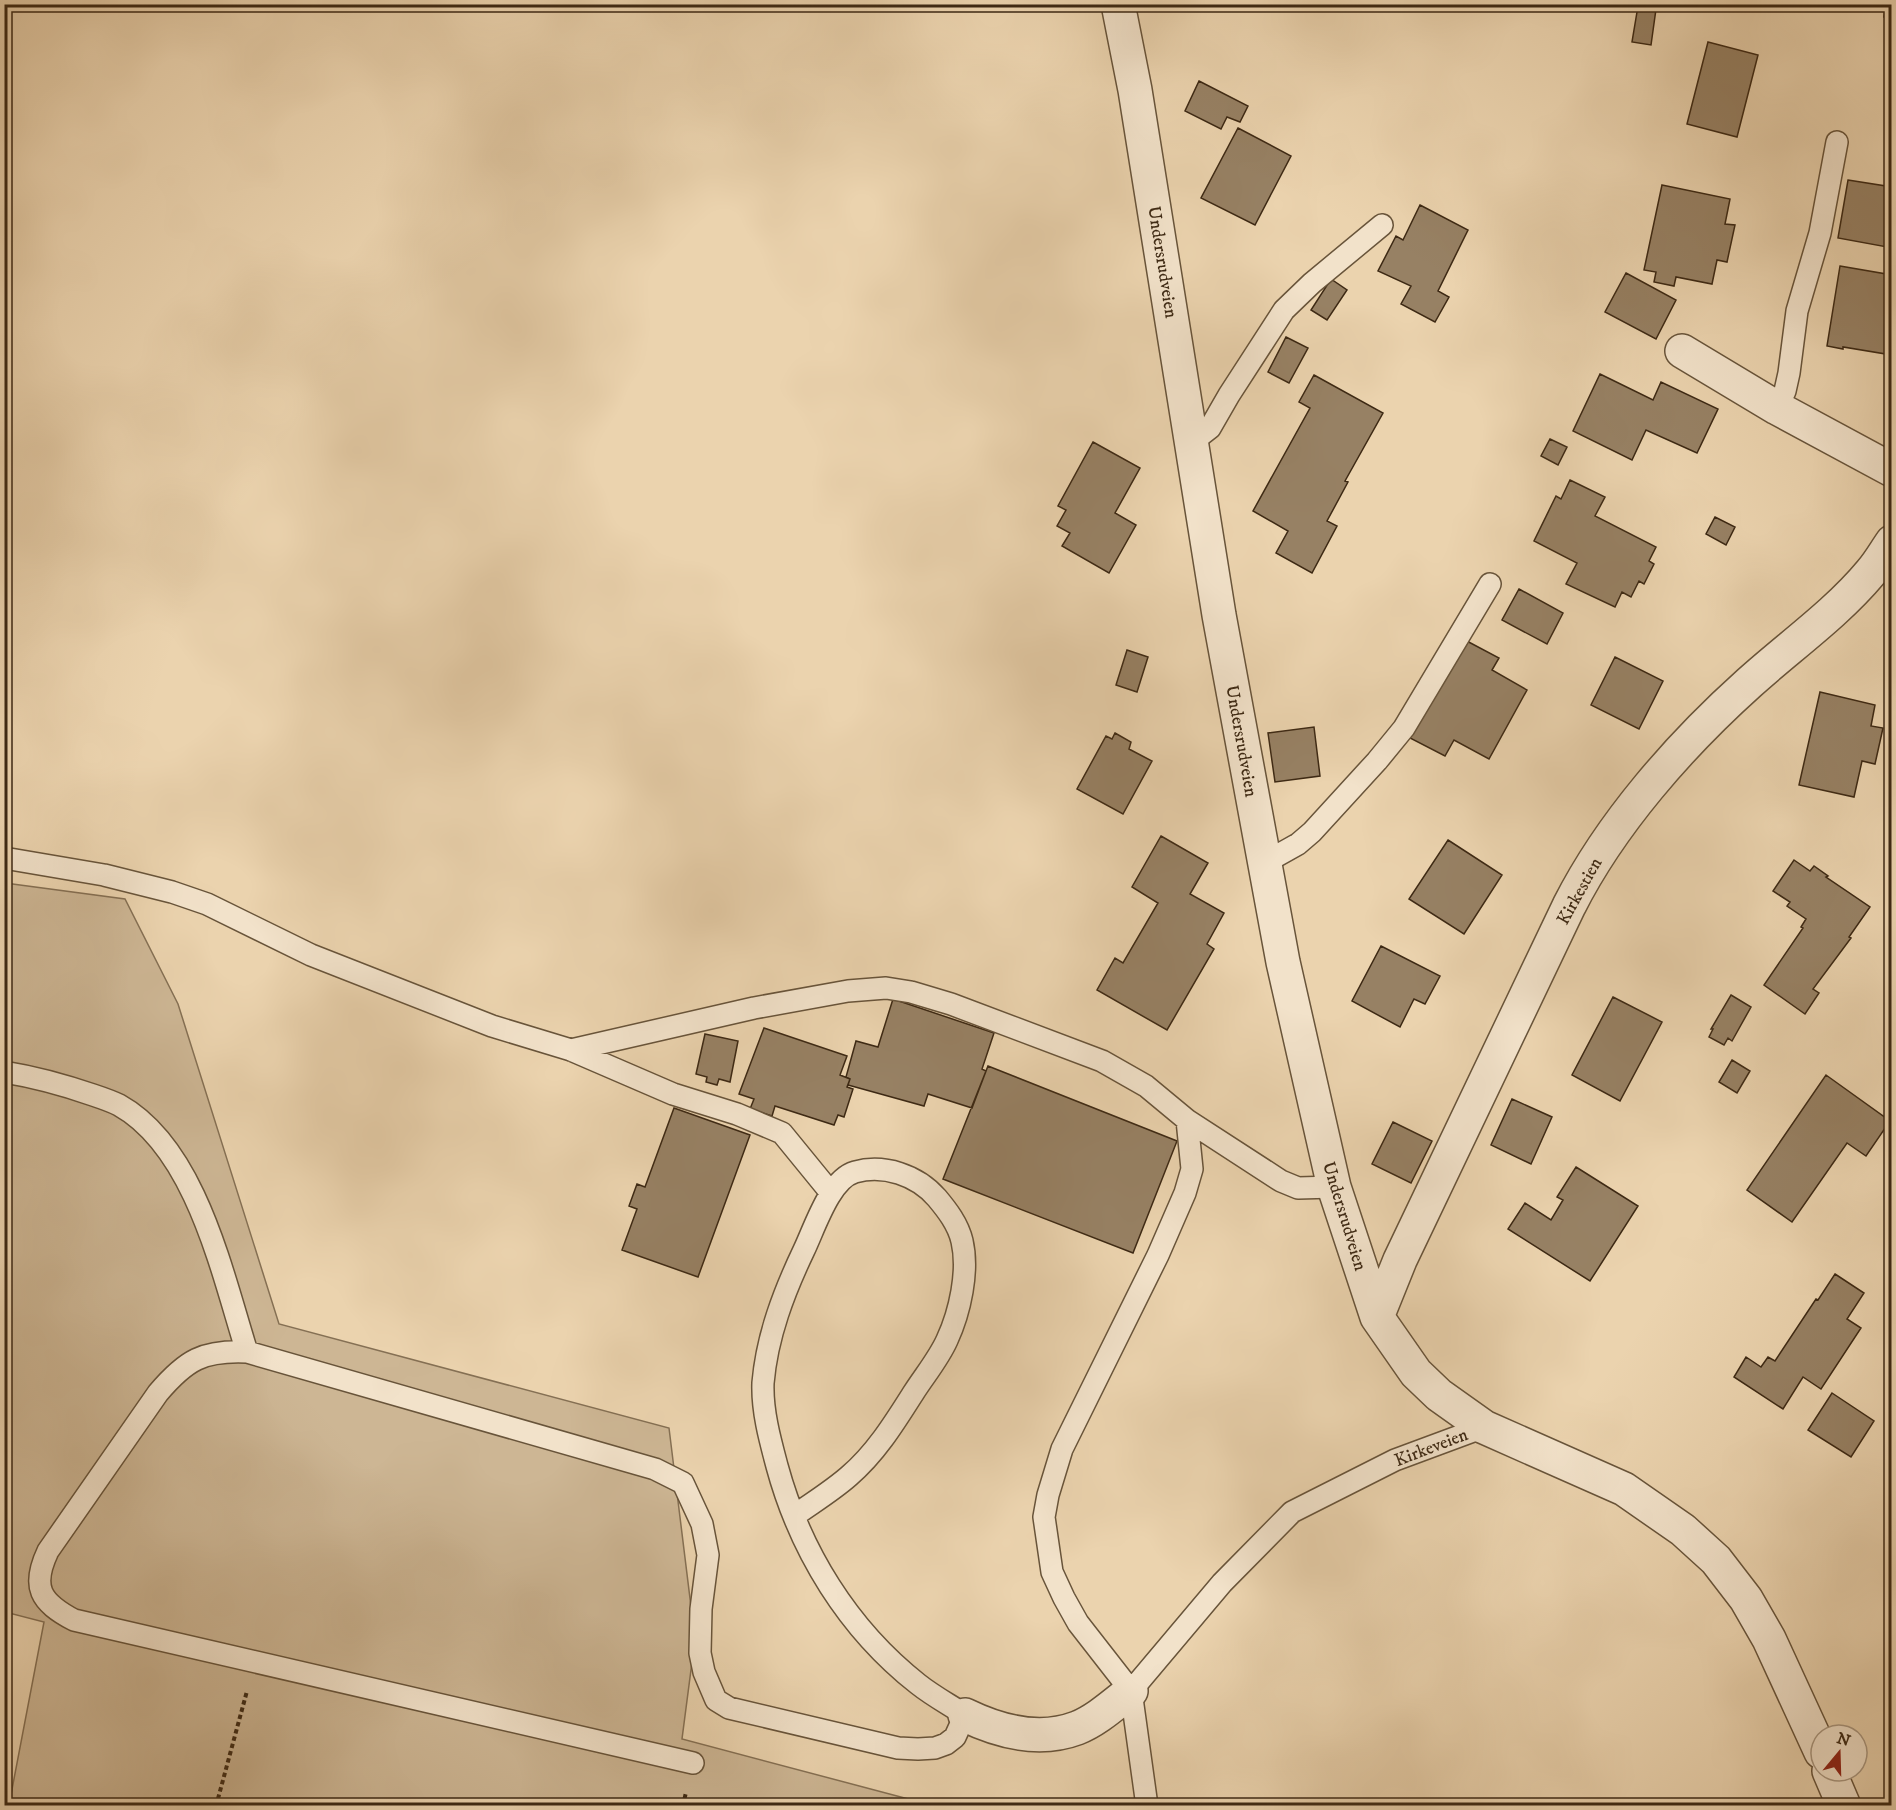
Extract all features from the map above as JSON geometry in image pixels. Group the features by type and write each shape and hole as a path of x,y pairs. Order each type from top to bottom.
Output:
{"street":[{"name":"Undersrudveien","path":"1118,4 1135,90 1219,615 1264,863 1283,962 1334,1187 1377,1317 1416,1373 1438,1395 1484,1427"},
{"path":"1682,351 1777,408 1892,470"},
{"name":"Kirkestien","path":"1377,1317 1400,1260 1582,881 1641,797 1703,728 1748,684 1827,617 1872,571 1892,542"},
{"name":"Kirkeveien","path":"1484,1427 1624,1489 1683,1530 1716,1560 1746,1599 1769,1639 1809,1726"},
{"path":"965,1715 1004,1731 1056,1734 1079,1727 1103,1713 1131,1691"},
{"path":"1834,1783 1844,1806"}],"lane":[{"path":"1777,408 1785,391 1797,311 1820,233 1837,142"},
{"path":"1192,442 1210,428 1284,310 1312,283 1382,225"},
{"path":"1264,863 1298,844 1312,832 1404,728 1490,584"},
{"path":"4,858 104,875 207,904 311,955 492,1026 571,1050 673,1094 737,1114 782,1133 831,1193"},
{"path":"571,1050 754,1008 848,991 886,988 912,992 951,1004 1102,1061 1146,1086 1187,1120 1281,1181 1298,1188 1334,1187"},
{"path":"4,1072 34,1077 77,1089 118,1104 144,1122 168,1151 193,1191 219,1261 247,1352"},
{"path":"1147,1806 1131,1691 1078,1623 1064,1598 1052,1572 1044,1517 1062,1449 1158,1255 1185,1193 1192,1169 1187,1120"},
{"path":"693,1763 74,1620 51,1606 40,1590 40,1567 48,1551 158,1394 176,1372 209,1354 228,1351 247,1352 655,1469 683,1483 702,1524 708,1555 701,1609 700,1653 704,1672 716,1700 729,1708 898,1748 935,1748 946,1744 955,1737 965,1715 919,1685 879,1649 833,1592 814,1561 794,1516 784,1491 767,1431 763,1385 770,1335 789,1282 831,1193 842,1179 851,1173 866,1169 884,1168 902,1174 933,1193 951,1215 962,1240 962,1296 947,1341 888,1434 849,1476 794,1516"},
{"name":"Kirkeveien","path":"1131,1691 1222,1583 1292,1512 1395,1460 1484,1427"}],"path":[{"path":"216,1806 255,1662"}],"shaded area":[{"path":"5,883 125,899 178,1004 279,1324 669,1428 695,1639 682,1739 931,1805 9,1805 44,1622 5,1612"}],"building":[{"path":"1886,4 1892,4 1892,19 1884,17"},
{"path":"1638,6 1656,9 1651,45 1632,42"},
{"path":"1708,42 1758,55 1737,137 1687,124"},
{"path":"1199,81 1248,106 1240,122 1227,117 1221,129 1185,111"},
{"path":"1238,128 1291,156 1255,225 1201,198"},
{"path":"1848,180 1892,187 1892,219 1887,247 1838,238"},
{"path":"1662,185 1730,199 1725,224 1735,225 1727,262 1717,260 1712,284 1676,277 1674,286 1654,282 1656,272 1644,270"},
{"path":"1420,205 1468,230 1438,291 1449,297 1435,322 1401,304 1411,286 1378,271 1396,236 1403,240"},
{"path":"1840,266 1892,275 1892,355 1827,346"},
{"path":"1626,273 1676,300 1656,339 1605,312"},
{"path":"1331,279 1347,290 1327,320 1311,310"},
{"path":"1286,337 1308,348 1289,383 1268,372"},
{"path":"1600,374 1653,400 1661,382 1718,409 1697,453 1646,430 1632,460 1573,431"},
{"path":"1314,375 1383,413 1345,481 1348,482 1327,521 1337,526 1312,573 1276,553 1288,531 1253,511 1310,408 1299,402"},
{"path":"1550,439 1567,447 1558,465 1541,456"},
{"path":"1093,442 1140,468 1115,513 1136,525 1109,573 1062,546 1070,533 1057,526 1066,510 1058,506"},
{"path":"1570,480 1605,497 1595,516 1656,547 1649,561 1654,564 1644,584 1639,581 1631,597 1622,592 1615,607 1566,584 1577,563 1534,541 1556,496 1561,499"},
{"path":"1715,517 1735,527 1726,545 1706,534"},
{"path":"1519,589 1563,613 1547,644 1502,620"},
{"path":"1463,639 1499,658 1492,670 1527,690 1489,759 1454,740 1445,756 1410,738"},
{"path":"1127,650 1148,657 1137,692 1116,685"},
{"path":"1615,657 1663,681 1639,729 1591,705"},
{"path":"1820,692 1875,705 1871,726 1883,728 1875,764 1862,761 1854,797 1799,785"},
{"path":"1314,727 1320,776 1275,782 1268,733"},
{"path":"1115,733 1131,742 1129,749 1152,761 1123,814 1077,789 1106,736 1112,739"},
{"path":"1161,836 1208,863 1190,894 1224,913 1207,944 1214,949 1167,1030 1097,990 1115,958 1123,963 1158,903 1132,887"},
{"path":"1448,840 1502,875 1464,934 1409,899"},
{"path":"1794,860 1810,871 1814,866 1870,907 1849,937 1851,938 1813,989 1819,993 1805,1014 1764,985 1803,928 1801,927 1806,919 1787,906 1790,902 1773,891"},
{"path":"1381,946 1440,976 1425,1004 1414,999 1400,1027 1352,1001"},
{"path":"1731,995 1751,1007 1732,1041 1728,1038 1724,1045 1709,1037 1713,1029 1711,1029"},
{"path":"1613,997 1662,1022 1620,1101 1572,1075"},
{"path":"893,999 994,1033 982,1069 986,1071 972,1108 928,1094 924,1106 848,1085 850,1079 846,1077 856,1041 878,1047"},
{"path":"764,1028 847,1056 840,1075 850,1079 847,1087 853,1089 844,1117 838,1115 834,1125 775,1106 772,1116 750,1109 754,1099 739,1094"},
{"path":"705,1034 738,1041 730,1082 719,1079 717,1085 706,1082 707,1077 696,1074"},
{"path":"1732,1060 1750,1071 1737,1093 1719,1082"},
{"path":"988,1066 1177,1141 1133,1253 943,1179"},
{"path":"1826,1075 1890,1121 1866,1156 1847,1143 1792,1222 1747,1190"},
{"path":"1512,1099 1552,1117 1531,1164 1491,1145"},
{"path":"674,1108 750,1135 698,1277 622,1250 637,1209 629,1206 637,1184 645,1187"},
{"path":"1393,1122 1432,1141 1411,1183 1372,1164"},
{"path":"1576,1167 1638,1206 1590,1281 1508,1229 1525,1203 1551,1220 1563,1200 1557,1197"},
{"path":"1835,1274 1864,1293 1847,1319 1861,1328 1821,1389 1803,1377 1783,1409 1734,1377 1746,1357 1761,1367 1768,1357 1775,1361"},
{"path":"1832,1393 1874,1421 1851,1457 1808,1430"}]}
